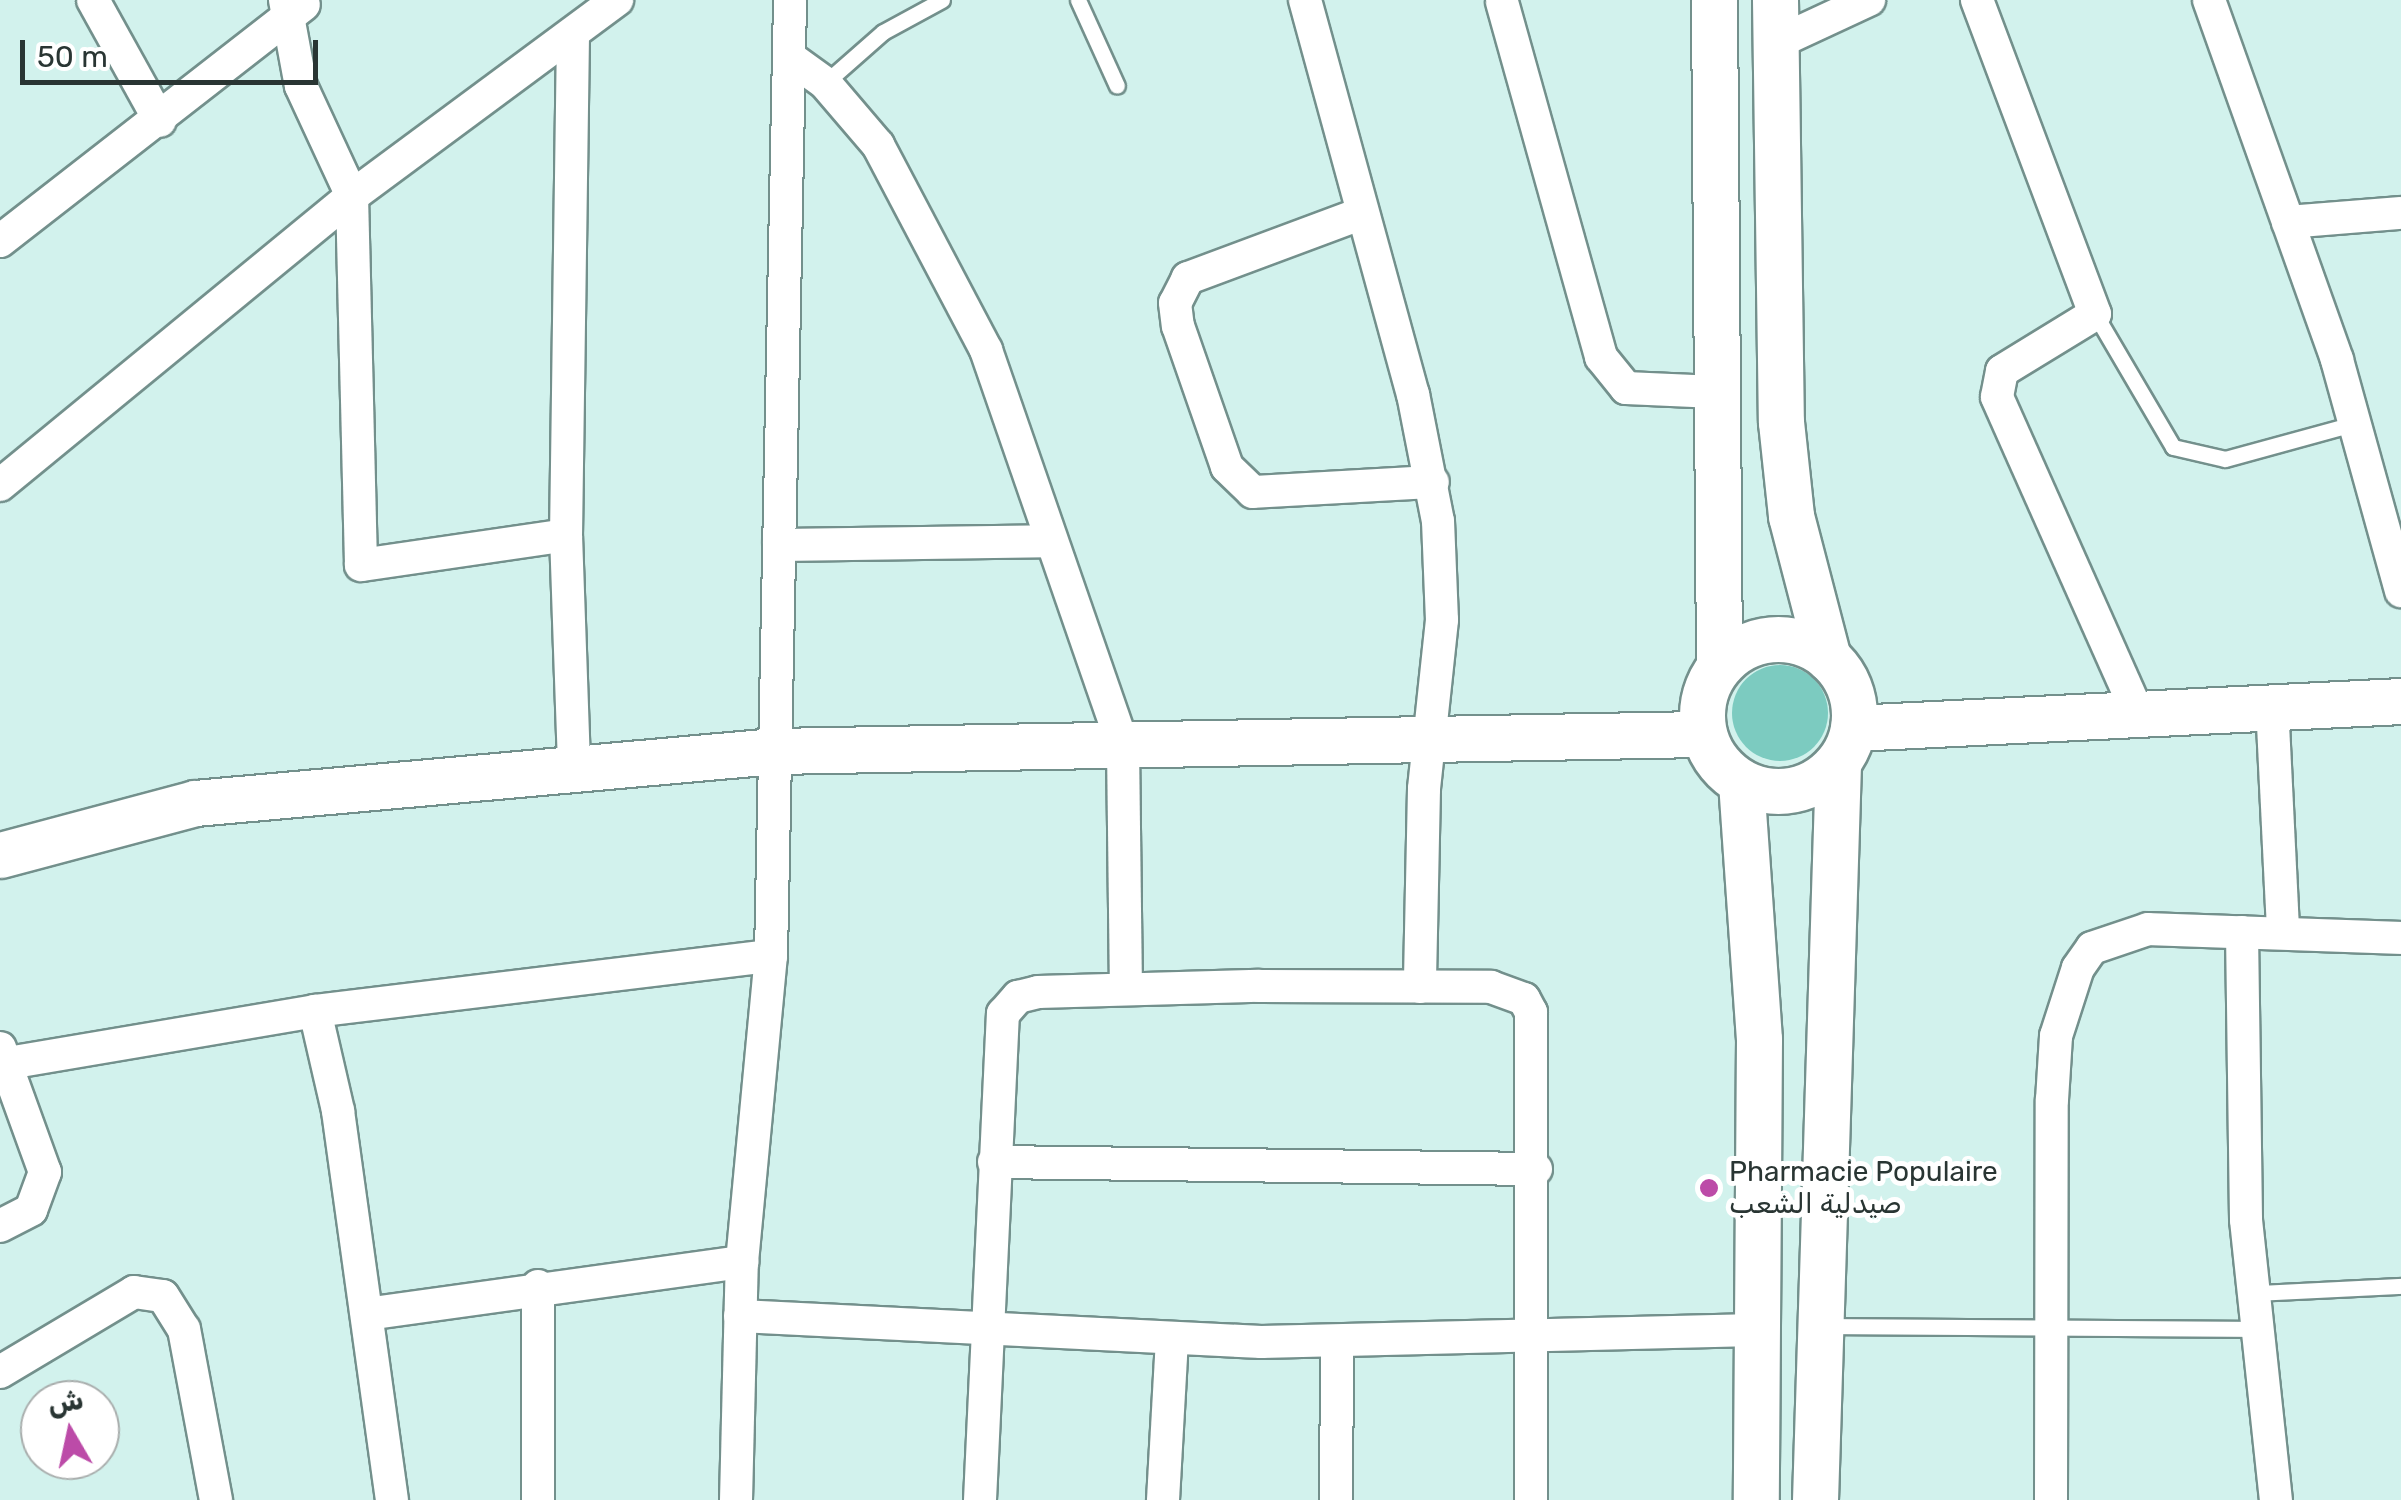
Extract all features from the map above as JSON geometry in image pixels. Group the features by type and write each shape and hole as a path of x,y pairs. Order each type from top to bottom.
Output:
{"main road":[{"path":"1714,0 1719,666 1703,698 1703,734 1742,782 1760,1039 1756,1500"},
{"path":"1775,0 1781,422 1791,516 1828,658 1850,690 1817,1326 1815,1500"},
{"path":"1719,666 1760,641 1807,645 1828,658"},
{"path":"1742,782 1793,790 1845,745 2136,708 2401,702"},
{"path":"0,855 195,803 774,751 1703,734"}],"street":[{"path":"94,0 160,121"},
{"path":"0,484 352,196 617,0"},
{"path":"736,1500 742,1262 771,956 790,0"},
{"path":"1305,0 1433,482 1442,572 1430,739 1420,987"},
{"path":"1774,44 1868,0"},
{"path":"2209,0 2357,424 2401,590"},
{"path":"1502,2 1601,357 1626,388 1716,392"},
{"path":"1989,4 2096,314 2002,371 1997,397 2136,708"},
{"path":"0,241 160,121 295,5"},
{"path":"295,5 301,86 352,196 361,565 566,535"},
{"path":"573,36 566,535 574,766"},
{"path":"789,57 825,83 916,201 960,290 1123,746 1126,987"},
{"path":"2288,222 2401,213"},
{"path":"1360,214 1188,278 1175,303 1178,326 1227,467 1253,492 1433,482"},
{"path":"779,545 1050,541"},
{"path":"2272,704 2283,931"},
{"path":"2051,1500 2056,1036 2078,968 2121,933 2283,931 2401,938"},
{"path":"2242,932 2242,1114 2276,1500"},
{"path":"0,1226 31,1210 46,1172 4,1056 315,1011 771,956"},
{"path":"980,1500 997,1044 1008,1006 1038,992 1126,987 1491,986 1524,999 1536,1037 1531,1500"},
{"path":"315,1011 368,1314 392,1500"},
{"path":"994,1162 1536,1169"},
{"path":"368,1314 538,1286 742,1262"},
{"path":"538,1286 538,1500"},
{"path":"0,1372 134,1292 163,1296 184,1329 216,1500"},
{"path":"740,1316 986,1326 1172,1340 1760,1330"},
{"path":"1163,1500 1172,1340"},
{"path":"1336,1500 1337,1340"}],"lane":[{"path":"825,83 883,32 942,0"},
{"path":"1078,0 1116,86"},
{"path":"2096,314 2173,446 2226,459 2357,424"},
{"path":"2257,1293 2401,1286"},
{"path":"1817,1326 2050,1324 2261,1329"}],"green space":[{"path":"1780,665 1798,669 1814,679 1824,695 1828,713 1824,731 1814,747 1798,757 1780,761 1762,757 1746,747 1736,731 1732,713 1736,695 1746,679 1762,669"}],"place":[{"name":"Pharmacie Populaire صيدلية الشعب","path":"1709,1188"}]}
